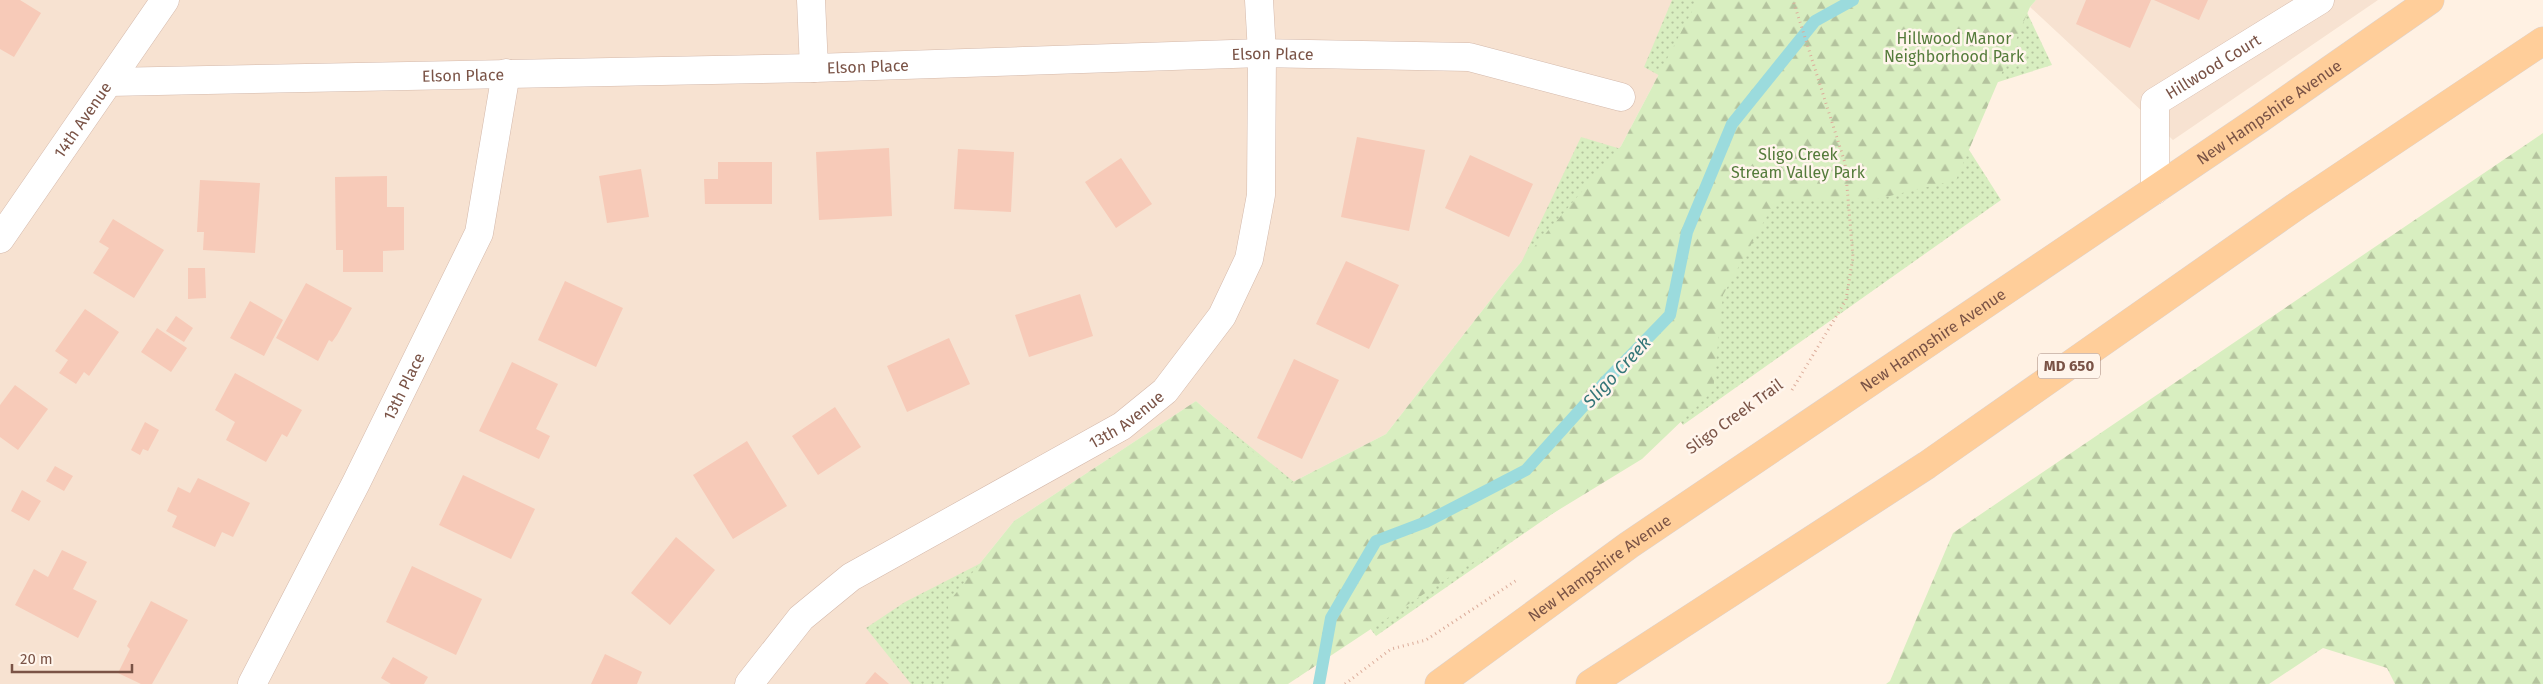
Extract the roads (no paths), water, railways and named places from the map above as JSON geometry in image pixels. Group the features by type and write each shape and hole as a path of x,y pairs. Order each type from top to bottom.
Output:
{"main road":[{"name":"New Hampshire Avenue","path":"1439,684 1629,545 2155,190 2430,0"},
{"name":"MD 650","path":"1590,684 1927,465 2298,205 2543,40"}],"street":[{"name":"14th Avenue","path":"0,239 165,0"},
{"path":"811,0 814,68"},
{"name":"13th Avenue","path":"749,684 801,618 851,577 1122,426 1165,390 1222,316 1248,258 1261,195 1262,53 1259,0"},
{"name":"Hillwood Court","path":"2155,190 2155,102 2320,0"},
{"name":"Elson Place","path":"109,82 814,68 1262,53 1469,57 1621,97"},
{"name":"13th Place","path":"252,684 356,483 479,233 506,73"}],"waterway":[{"name":"Sligo Creek","path":"1319,684 1331,618 1376,541 1426,522 1526,470 1606,381 1670,315 1687,232 1732,124 1815,21 1853,0"}],"park label":[{"name":"Hillwood Manor Neighborhood Park","path":"1954,47"},
{"name":"Sligo Creek Stream Valley Park","path":"1798,163"}]}
